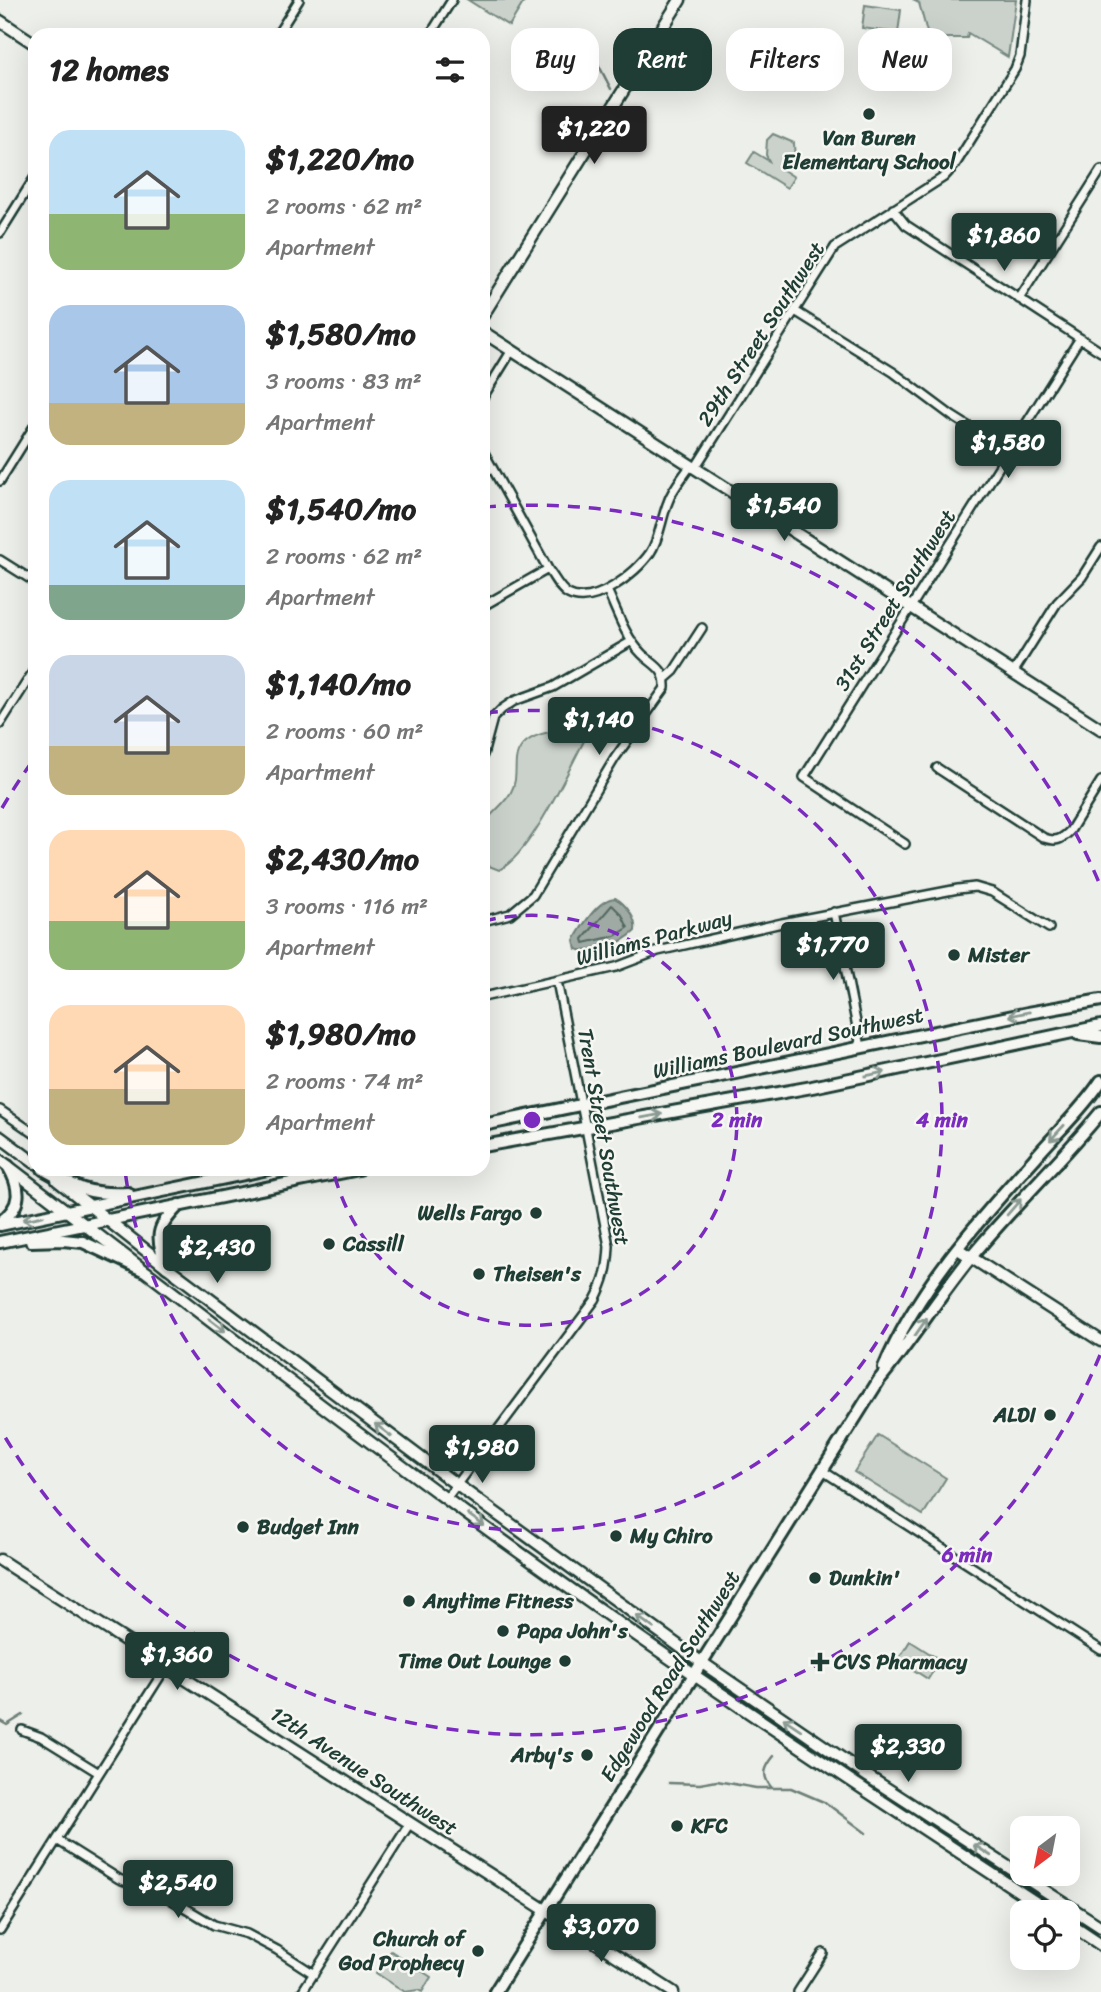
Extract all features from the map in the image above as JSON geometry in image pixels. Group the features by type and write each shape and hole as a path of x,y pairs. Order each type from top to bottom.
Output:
{"main road":[{"path":"490,304 680,0"},
{"path":"0,21 28,39"},
{"path":"490,337 1101,729"},
{"name":"Williams Boulevard Southwest","path":"490,1124 1101,998"},
{"name":"Williams Boulevard Southwest","path":"490,1145 811,1087 1101,1026"},
{"path":"1065,1033 1101,1037"},
{"name":"Edgewood Road Southwest","path":"879,1381 903,1327 957,1249 1101,1081"},
{"name":"Edgewood Road Southwest","path":"495,1992 879,1381 971,1258 1101,1112"},
{"path":"0,1137 28,1158"},
{"path":"4,1163 446,1499 693,1674 873,1797 1032,1900"},
{"path":"0,1224 9,1216 16,1203 18,1191 16,1180 4,1163"},
{"path":"52,1176 167,1267 457,1485 701,1662 869,1777 1101,1927"},
{"path":"57,1176 89,1192 100,1194 159,1192"},
{"path":"0,1224 235,1176"},
{"path":"0,1242 324,1176"},
{"path":"167,1267 159,1244 159,1231 163,1220 180,1205"},
{"path":"0,1242 83,1242 143,1270"},
{"path":"957,1249 1101,1341"},
{"name":"12th Avenue Southwest","path":"0,1560 667,1991"},
{"path":"1080,1931 1101,1945"}],"street":[{"path":"281,28 299,0"},
{"path":"434,28 452,0"},
{"name":"29th Street Southwest","path":"548,569 565,593 575,597 589,597 607,590 626,577 651,551 659,534 668,500 693,466 835,247 944,177 955,165 1015,69 1020,56 1027,0"},
{"path":"1018,299 1101,170"},
{"path":"0,233 28,188"},
{"path":"893,209 906,225 1101,352"},
{"path":"795,311 892,372 952,416 1009,452"},
{"name":"31st Street Southwest","path":"905,844 804,777 1080,338"},
{"path":"490,386 512,351"},
{"path":"0,481 28,436"},
{"path":"490,464 548,569 490,602"},
{"path":"1013,673 1057,603 1082,577 1101,547"},
{"path":"0,560 28,578"},
{"path":"490,919 510,914 533,895 615,758 666,688 663,671 642,654 632,641 607,590"},
{"path":"666,678 674,671 702,628"},
{"path":"490,729 493,718 514,701 553,687 632,641"},
{"path":"0,724 28,680"},
{"path":"937,768 1044,838 1054,841 1063,838 1069,831 1101,781"},
{"name":"Williams Parkway","path":"490,995 616,967 658,951 834,912 958,889 975,887 992,892 1049,928"},
{"path":"834,912 860,1047"},
{"name":"Trent Street Southwest","path":"446,1499 595,1300 605,1282 608,1268 609,1246 557,981"},
{"path":"0,1110 28,1129"},
{"path":"823,1471 1101,1650"},
{"path":"0,1930 166,1667"},
{"path":"22,1730 41,1737 99,1773"},
{"path":"302,1992 410,1823"},
{"path":"57,1840 119,1879 167,1896 214,1925 247,1934 314,1975"},
{"path":"798,1992 823,1953"}],"shaded area":[{"path":"468,0 525,0 509,26"},
{"path":"913,0 1016,0 1008,57 968,33 967,38 952,38 952,28 926,28 919,3"},
{"path":"865,5 901,10 899,28 862,28"},
{"path":"773,134 794,143 795,163 787,167 777,166 794,177 787,188 747,163 754,152 769,161 766,155 767,140"},
{"path":"578,729 584,741 558,792 523,848 499,870 490,866 490,816 513,788 519,751 524,743 532,738 560,730"},
{"path":"878,1435 946,1478 923,1515 854,1472"},
{"path":"910,1641 940,1660 928,1679 898,1660"},
{"path":"391,1951 431,1977 422,1992 405,1992 376,1973"}],"water":[{"path":"615,898 630,912 635,931 607,947 576,949 574,940 591,914 603,903"}],"waterway":[{"path":"599,66 611,89"},
{"path":"0,1721 7,1725 23,1715"},
{"path":"771,1787 765,1771 774,1756"},
{"path":"669,1783 700,1784 717,1781 756,1788 791,1788 826,1803 866,1833"}],"place":[{"name":"Van Buren Elementary School","path":"869,114"},
{"name":"Mister","path":"954,955"},
{"name":"Wells Fargo","path":"536,1213"},
{"name":"Cassill","path":"329,1244"},
{"name":"Theisen's","path":"479,1274"},
{"name":"ALDI","path":"1050,1415"},
{"name":"Budget Inn","path":"243,1527"},
{"name":"My Chiro","path":"616,1536"},
{"name":"Dunkin'","path":"815,1578"},
{"name":"Anytime Fitness","path":"409,1601"},
{"name":"Papa John's","path":"503,1631"},
{"name":"Time Out Lounge","path":"565,1661"},
{"name":"CVS Pharmacy","path":"820,1662"},
{"name":"Arby's","path":"587,1755"},
{"name":"KFC","path":"677,1826"},
{"name":"Church of God Prophecy","path":"478,1951"}]}
